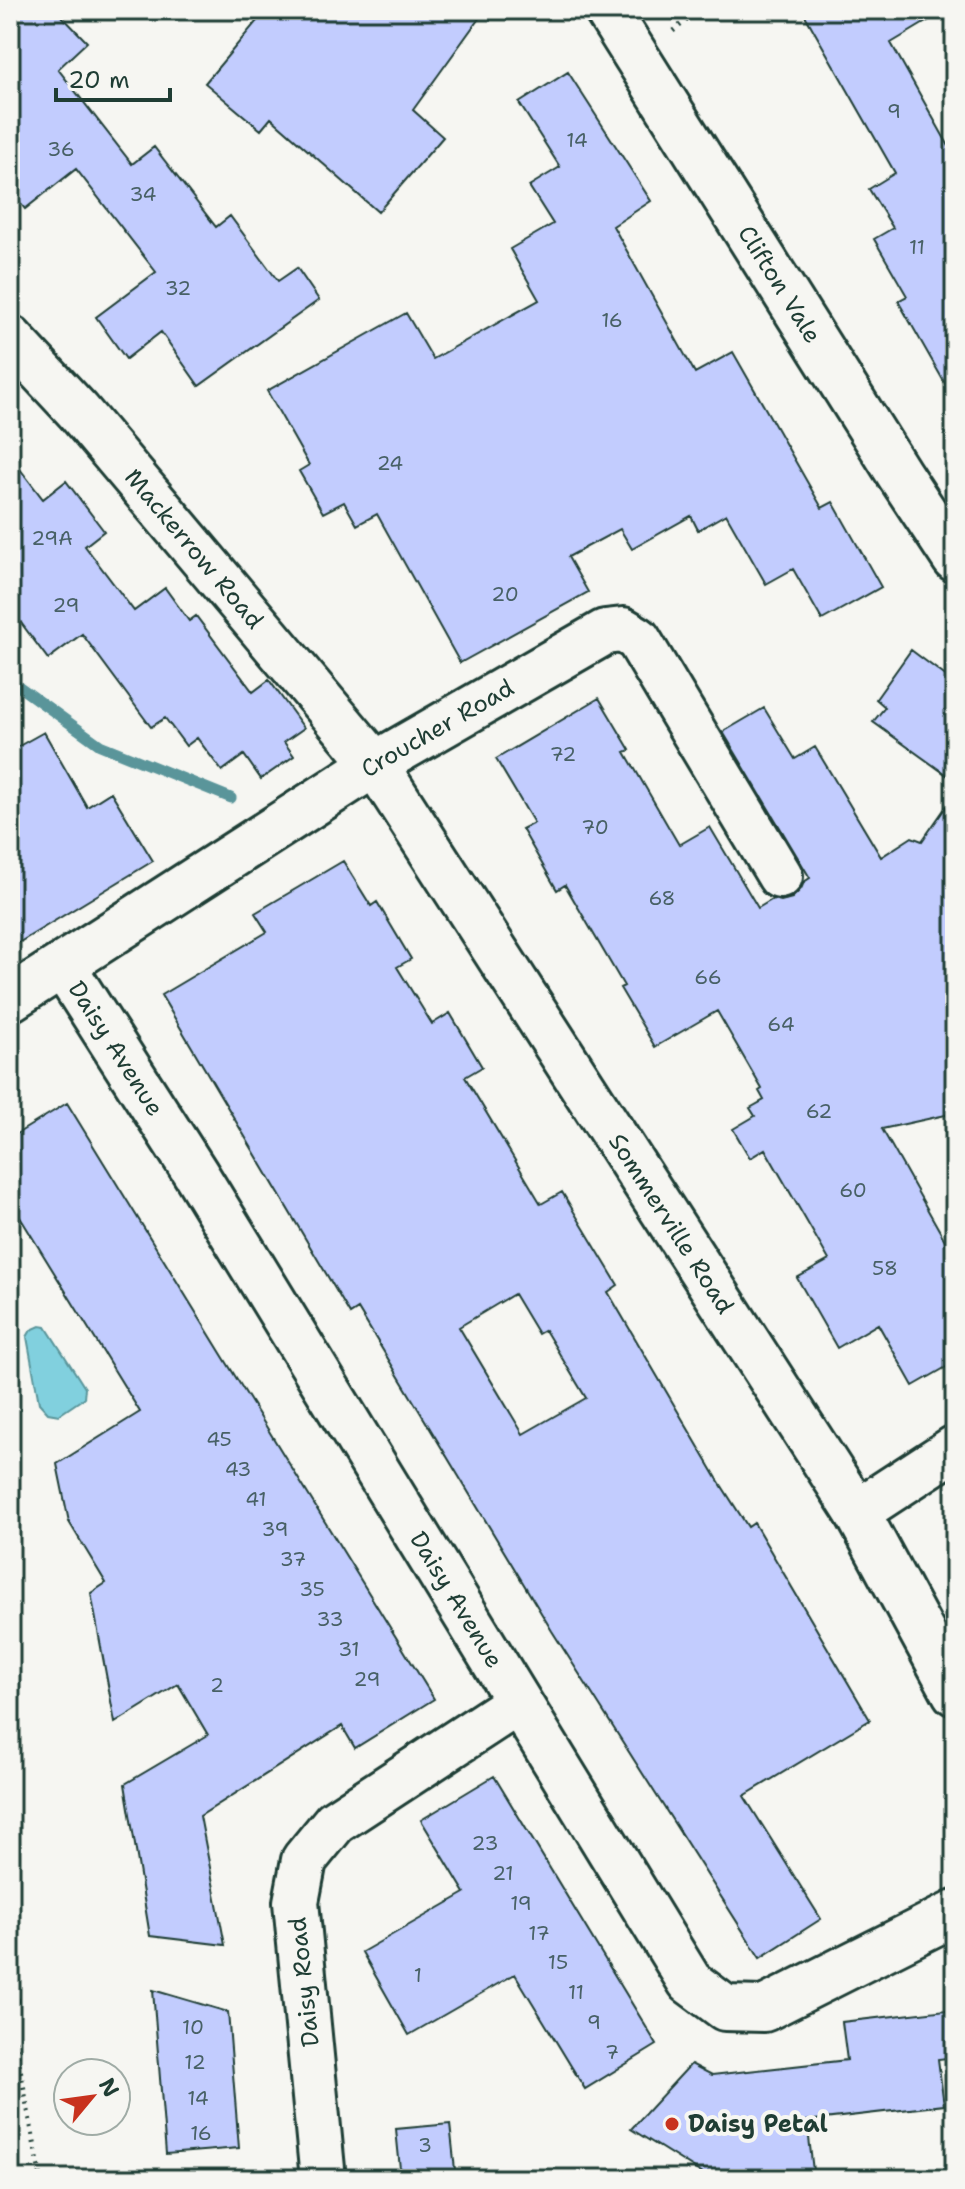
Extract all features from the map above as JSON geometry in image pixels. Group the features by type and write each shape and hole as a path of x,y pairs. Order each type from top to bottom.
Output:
{"street":[{"name":"Clifton Vale","path":"611,11 955,559"},
{"name":"Mackerrow Road","path":"10,338 78,411 375,764"},
{"name":"Croucher Road","path":"10,999 375,764 605,632 623,630 638,639 780,876"},
{"name":"Sommerville Road","path":"375,764 857,1512 955,1693"},
{"name":"Daisy Avenue","path":"63,966 196,1174 690,1982 725,2008 764,2009 955,1913"},
{"path":"857,1512 955,1448"},
{"name":"Daisy Road","path":"323,2179 296,1902 304,1860 335,1822 517,1703"}],"path":[{"path":"673,31 699,10"},
{"path":"10,2001 21,2000"},
{"path":"10,2016 41,2179"}],"water":[{"path":"46,1327 85,1388 84,1398 59,1415 48,1413 39,1403 27,1337 31,1330"}],"building":[{"path":"10,10 56,10 87,42 58,69 132,164 154,147 216,227 230,216 278,281 297,268 319,300 199,386 161,332 126,359 96,317 156,272 76,169 25,209 10,190"},
{"path":"266,10 485,10 413,110 443,137 378,212 271,118 261,130 205,83"},
{"path":"802,10 946,10 891,43 955,157 955,401 898,301 907,296 874,239 893,228 869,189 895,173"},
{"path":"568,72 651,201 613,226 695,373 733,352 822,508 833,502 881,587 822,620 793,569 766,584 726,514 698,530 691,516 632,549 620,529 568,557 588,592 460,663 377,514 357,525 344,502 323,513 299,471 309,465 267,391 406,313 433,359 539,300 510,249 553,224 529,186 560,167 519,103"},
{"path":"10,456 43,499 66,481 104,531 85,546 134,611 165,588 189,621 196,616 253,692 269,680 304,728 284,742 294,756 261,779 244,755 222,771 197,738 186,746 165,718 151,727 82,634 48,659 10,608"},
{"path":"911,650 955,683 955,781 873,722 885,707 876,699"},
{"path":"599,698 630,750 625,752 679,845 710,827 758,908 773,899 781,901 792,898 810,878 723,732 764,708 795,759 815,747 881,857 912,837 922,841 955,794 955,1113 882,1129 955,1258 955,1362 913,1386 878,1324 837,1348 797,1278 829,1260 765,1149 750,1158 733,1129 755,1116 750,1108 764,1100 759,1091 762,1089 717,1011 655,1047 620,988 624,986 565,885 557,890 522,829 534,823 496,759"},
{"path":"44,732 87,807 111,792 153,861 10,948 10,751"},
{"path":"343,861 371,906 377,902 411,959 397,967 432,1024 450,1013 482,1067 465,1077 541,1204 562,1192 618,1285 608,1292 718,1480 748,1527 754,1523 870,1720 744,1796 821,1919 760,1958 552,1631 358,1309 350,1314 161,995 267,932 255,913","holes":["514,1294 538,1334 545,1330 586,1398 523,1434 459,1327"]},
{"path":"67,1103 434,1699 355,1748 342,1726 200,1816 225,1945 150,1936 125,1784 208,1735 178,1684 115,1723 91,1593 106,1583 69,1522 57,1464 140,1412 10,1201 10,1138"},
{"path":"494,1776 657,2045 585,2089 515,1974 409,2035 362,1952 465,1893 421,1820"},
{"path":"153,1990 228,2012 239,2148 166,2154"},
{"path":"955,2009 955,2057 938,2059 944,2105 807,2121 814,2179 711,2179 631,2129 691,2064 712,2075 847,2060 842,2022"},
{"path":"450,2124 456,2179 401,2179 396,2129"}],"waterway":[{"path":"10,680 100,745 231,798"}],"place":[{"name":"Daisy Petal","path":"672,2124"}]}
